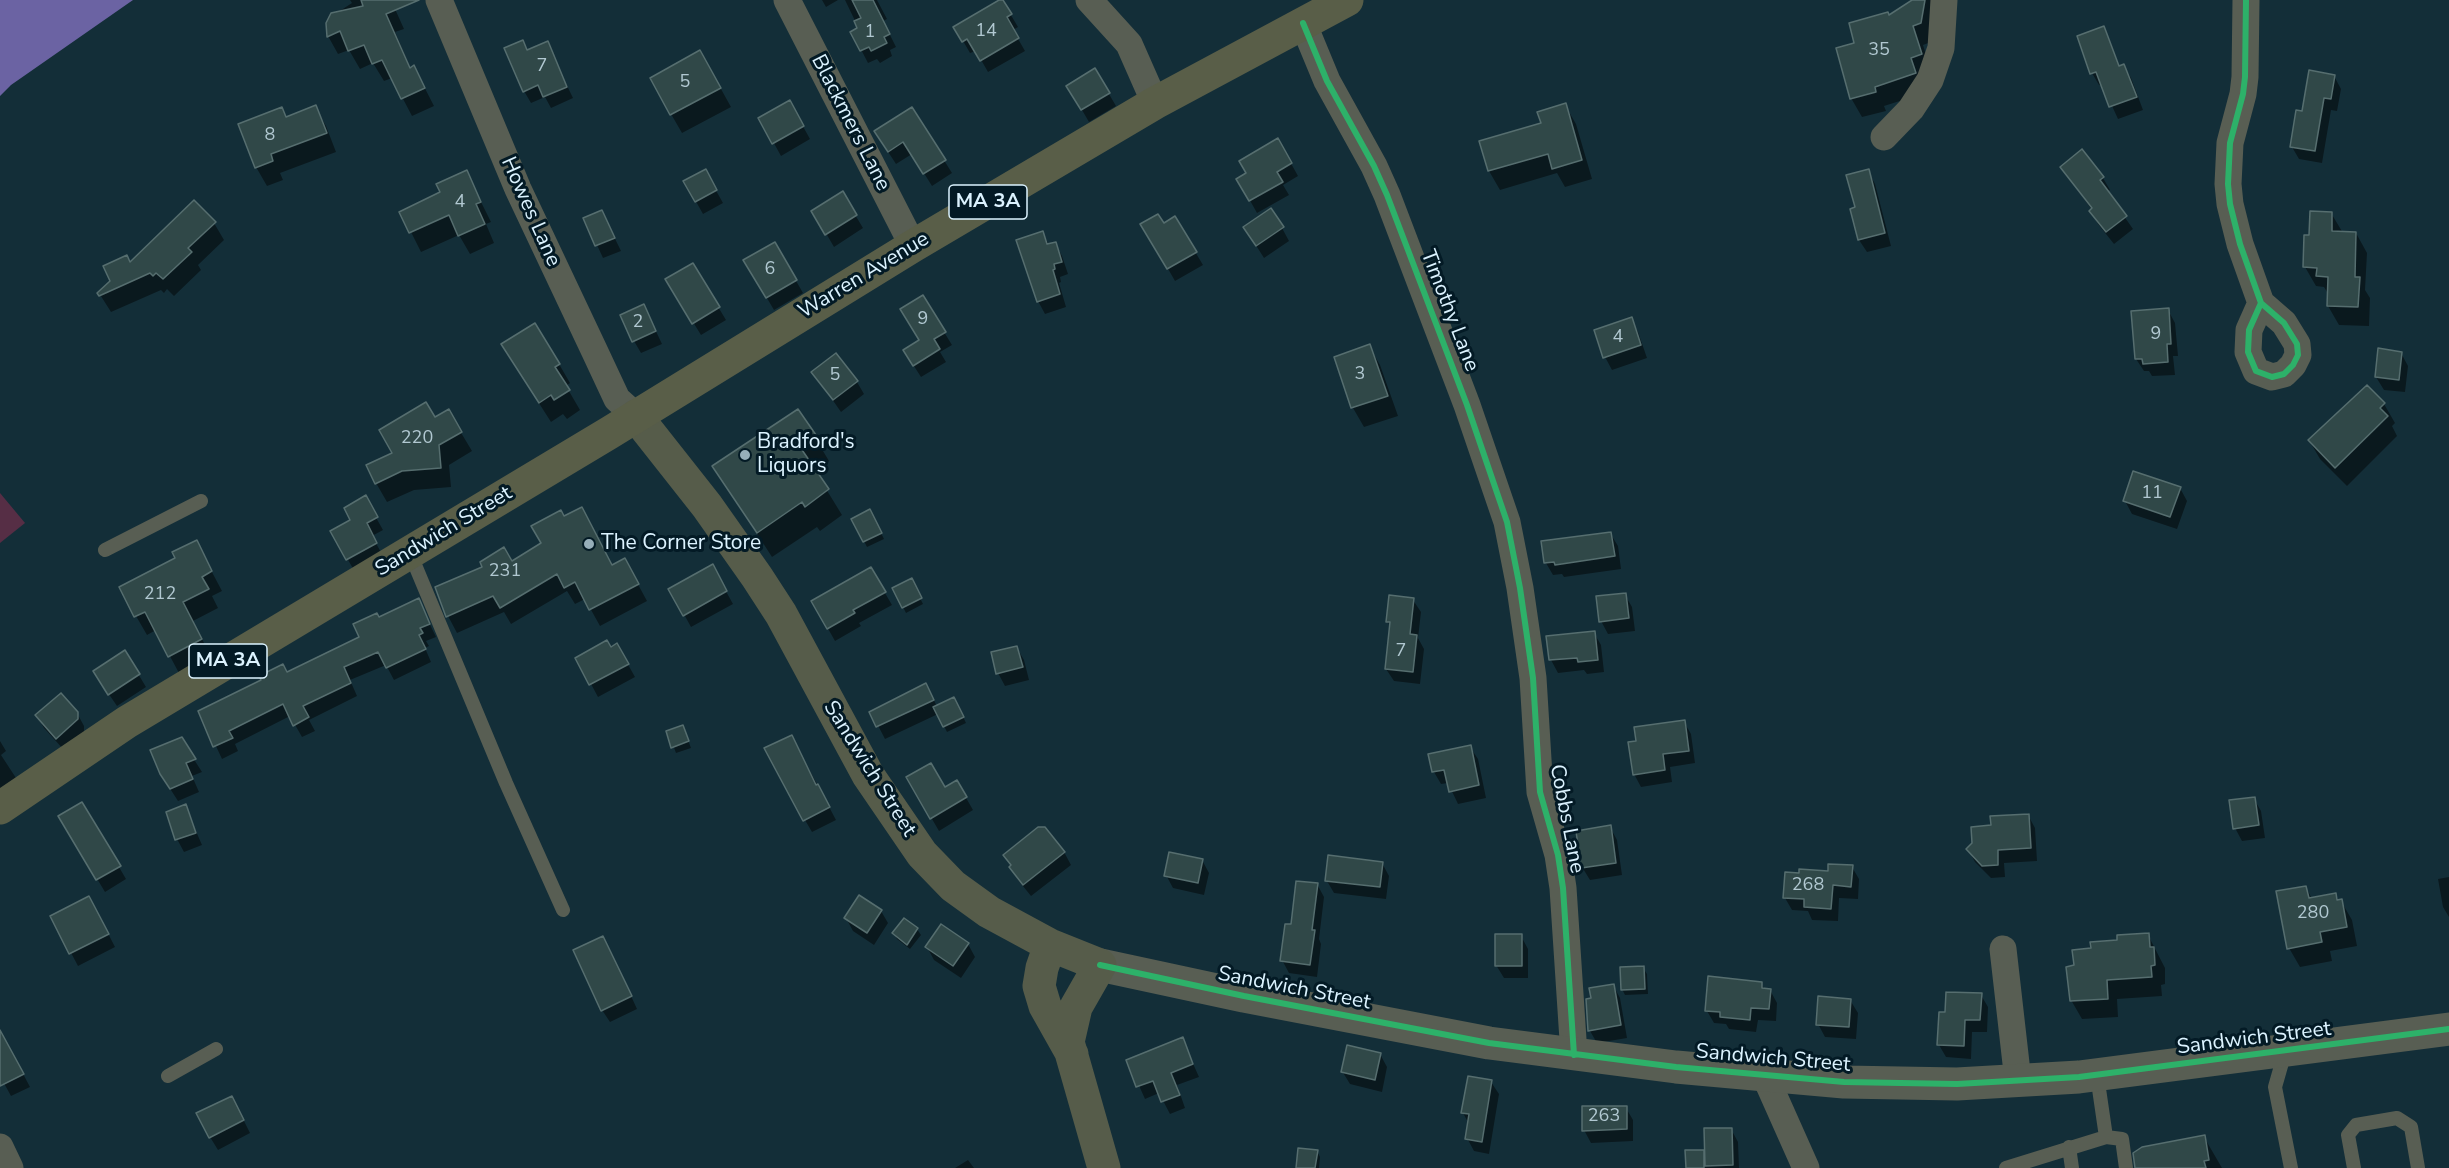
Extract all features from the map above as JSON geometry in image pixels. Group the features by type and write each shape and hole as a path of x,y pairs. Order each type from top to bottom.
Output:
{"main road":[{"name":"Warren Avenue","path":"636,416 913,246 1155,103 1347,0"},
{"name":"Sandwich Street","path":"0,808 127,722 636,416 707,506 781,614 864,767 910,839 942,876 970,900 1008,924 1050,945 1100,965"},
{"path":"1050,945 1039,986 1045,1006 1072,1055"},
{"path":"1100,965 1080,997 1073,1016 1068,1042 1104,1168"}],"street":[{"name":"Howes Lane","path":"439,0 518,189 617,399 636,416"},
{"name":"Blackmers Lane","path":"787,0 913,246"},
{"path":"1089,0 1129,44 1155,103"},
{"path":"1884,136 1911,109 1930,80 1941,48 1944,0"},
{"path":"2246,0 2245,77 2243,94 2230,143 2228,184 2230,204 2240,244 2261,303"},
{"name":"Timothy Lane","path":"1303,23 1327,81 1374,166 1387,195 1467,405 1507,522 1526,626"},
{"name":"Cobbs Lane","path":"1526,626 1536,707 1540,792 1558,855 1563,888 1574,1055"},
{"path":"2004,949 2018,1081"},
{"name":"Sandwich Street","path":"1100,965 1165,980 1441,1034 1574,1055 1765,1076 1901,1084 2018,1081 2097,1075 2449,1029"},
{"path":"1765,1076 1806,1168"},
{"path":"0,1147 10,1168"}],"lane":[{"path":"105,550 201,501"},
{"path":"410,553 506,783 563,910"},
{"path":"168,1076 216,1049"},
{"path":"2285,1052 2275,1087 2291,1168"},
{"path":"2097,1075 2106,1137"},
{"path":"2354,1168 2348,1135 2356,1125 2397,1118 2411,1127 2418,1168"},
{"path":"2006,1168 2106,1137 2122,1139 2126,1168"},
{"path":"2069,1148 2072,1168"}],"shaded area":[{"path":"0,0 133,0 11,85 0,96"},
{"path":"0,493 25,523 0,543"}],"building":[{"path":"361,0 419,0 386,14 410,68 414,65 425,88 401,99 382,60 372,64 364,45 348,51 340,31 327,37 326,23 331,13 363,6"},
{"path":"852,0 873,0 890,34 884,37 887,43 871,51 869,47 860,51 850,32 857,28 854,21 861,18"},
{"path":"999,0 1003,0 1012,14 1007,17 1019,38 980,61 967,39 962,42 953,27"},
{"path":"1912,0 1925,0 1921,23 1913,26 1922,54 1911,58 1916,73 1875,87 1876,92 1850,99 1836,48 1854,43 1849,23 1888,12 1889,15"},
{"path":"2104,26 2119,66 2124,64 2137,97 2109,107 2096,72 2090,74 2077,36"},
{"path":"523,40 527,50 548,41 567,87 543,97 538,85 523,92 504,48"},
{"path":"700,50 721,88 670,115 650,78"},
{"path":"1095,68 1110,93 1081,110 1066,86"},
{"path":"2309,70 2335,75 2331,99 2324,98 2315,151 2290,147 2296,110 2302,111"},
{"path":"790,100 804,126 772,144 758,118"},
{"path":"1566,103 1582,160 1552,169 1548,154 1488,171 1479,141 1541,123 1537,112"},
{"path":"316,105 327,133 271,154 273,161 255,168 238,124 282,107 286,117"},
{"path":"912,107 946,160 923,174 903,142 888,152 874,131"},
{"path":"1278,138 1292,163 1277,172 1283,182 1249,201 1236,179 1246,173 1239,161"},
{"path":"2082,149 2104,177 2100,180 2127,216 2106,232 2089,211 2092,208 2060,167"},
{"path":"706,169 717,190 695,202 683,181"},
{"path":"1869,169 1885,233 1858,240 1850,209 1855,207 1846,175"},
{"path":"467,170 481,202 476,204 485,224 458,236 449,215 409,233 399,212 440,192 436,184"},
{"path":"843,191 857,215 825,235 811,211"},
{"path":"194,200 216,222 188,248 192,252 163,279 156,273 153,276 150,273 99,296 97,293 110,281 103,266 127,255 130,262"},
{"path":"1271,208 1284,227 1256,246 1243,227"},
{"path":"602,210 615,238 595,246 583,218"},
{"path":"2310,211 2332,212 2332,231 2356,232 2355,277 2360,277 2358,307 2327,306 2328,277 2316,276 2317,268 2303,267 2304,235 2309,235"},
{"path":"1158,214 1164,223 1175,216 1197,252 1167,269 1140,224"},
{"path":"1043,231 1047,244 1056,242 1062,262 1054,264 1055,269 1053,270 1060,294 1037,302 1016,240"},
{"path":"775,242 797,280 766,298 743,260"},
{"path":"693,263 720,307 692,324 665,279"},
{"path":"923,295 946,332 934,339 940,349 913,366 903,350 919,340 900,309"},
{"path":"644,304 656,331 632,342 620,315"},
{"path":"2169,308 2171,344 2167,344 2168,362 2143,364 2142,359 2135,359 2131,311"},
{"path":"1632,317 1641,345 1603,358 1594,330"},
{"path":"535,323 560,364 555,367 570,390 554,400 551,395 539,403 501,344"},
{"path":"1370,344 1388,396 1351,408 1334,357"},
{"path":"2378,348 2402,352 2399,380 2375,377"},
{"path":"836,353 858,381 833,400 811,372"},
{"path":"2367,385 2385,403 2380,408 2388,416 2335,468 2308,440"},
{"path":"426,402 435,417 449,409 462,432 439,445 441,468 402,471 375,484 366,465 392,453 379,430"},
{"path":"798,409 816,435 800,447 829,489 805,507 802,502 757,533 712,466"},
{"path":"2133,471 2181,487 2170,517 2123,501"},
{"path":"366,495 378,517 367,523 377,543 346,560 330,531 350,520 344,508"},
{"path":"582,507 612,565 625,558 639,584 589,610 575,582 564,588 557,574 500,608 493,596 446,617 435,587 482,567 480,562 504,547 512,561 541,543 531,526 561,510 564,516"},
{"path":"870,509 882,533 863,542 851,519"},
{"path":"1611,532 1615,556 1555,565 1554,562 1544,563 1541,541"},
{"path":"197,540 212,571 202,577 209,589 183,602 202,639 168,657 145,612 134,617 119,587 175,558 172,552"},
{"path":"713,564 727,591 683,616 668,589"},
{"path":"871,567 886,592 853,610 855,613 827,629 811,601"},
{"path":"912,578 922,598 902,608 892,588"},
{"path":"1626,593 1629,618 1599,622 1596,596"},
{"path":"1389,595 1414,598 1410,634 1417,635 1413,672 1385,669 1390,622 1386,622"},
{"path":"419,598 430,624 420,628 423,633 419,635 426,649 386,668 378,652 344,667 351,683 303,706 309,717 293,726 283,704 229,731 233,738 213,747 198,711 261,680 259,676 283,664 287,672 359,637 353,624 377,613 379,617"},
{"path":"1595,631 1598,660 1578,662 1577,658 1549,660 1546,636"},
{"path":"607,640 611,647 617,643 629,664 589,685 575,658"},
{"path":"1017,646 1023,667 996,674 991,652"},
{"path":"125,650 140,674 108,695 93,671"},
{"path":"926,683 934,700 876,727 869,712"},
{"path":"61,693 78,712 78,719 56,739 35,715"},
{"path":"954,697 964,717 943,727 933,707"},
{"path":"1685,720 1689,751 1663,754 1665,770 1633,775 1628,742 1636,741 1634,727"},
{"path":"683,725 689,741 671,748 666,731"},
{"path":"792,735 816,785 818,784 830,807 803,821 764,748"},
{"path":"182,737 196,759 186,763 193,779 170,789 160,774 150,750"},
{"path":"1471,745 1479,785 1449,792 1444,770 1432,772 1428,754"},
{"path":"931,763 945,787 957,780 967,797 930,819 906,777"},
{"path":"2255,797 2259,825 2233,829 2229,800"},
{"path":"82,802 121,866 96,880 58,816"},
{"path":"186,804 196,833 175,840 166,812"},
{"path":"2029,814 2031,848 1998,850 1998,865 1982,866 1966,849 1972,843 1971,827 1991,825 1990,816"},
{"path":"1611,825 1616,863 1581,868 1576,831"},
{"path":"1038,827 1045,827 1065,852 1023,885 1003,855"},
{"path":"1169,852 1203,859 1198,883 1164,876"},
{"path":"1328,855 1383,862 1380,887 1325,881"},
{"path":"1828,864 1853,865 1851,887 1833,885 1831,909 1804,907 1804,899 1783,898 1785,872 1799,873 1799,869 1828,871"},
{"path":"1296,881 1318,883 1310,965 1280,961 1285,924 1291,924"},
{"path":"2306,886 2309,898 2336,893 2337,900 2342,899 2347,927 2320,932 2322,942 2287,949 2276,891"},
{"path":"859,895 882,910 867,933 844,918"},
{"path":"89,896 109,934 69,954 50,916"},
{"path":"904,918 918,928 907,945 892,933"},
{"path":"941,924 969,943 953,966 925,947"},
{"path":"2149,933 2150,947 2154,947 2155,965 2151,966 2152,977 2107,980 2108,999 2070,1001 2066,967 2074,965 2072,950 2091,948 2090,942 2117,940 2117,935"},
{"path":"1495,934 1522,934 1522,966 1495,966"},
{"path":"603,936 632,996 601,1011 573,950"},
{"path":"1644,966 1645,989 1621,990 1620,967"},
{"path":"1708,976 1762,982 1762,988 1771,989 1769,1009 1751,1008 1750,1020 1720,1017 1720,1012 1705,1011"},
{"path":"1614,984 1621,1025 1588,1031 1586,999 1591,998 1589,988"},
{"path":"1946,992 1982,993 1980,1020 1965,1020 1964,1046 1937,1045 1939,1012 1945,1012"},
{"path":"1818,996 1851,999 1849,1027 1816,1025"},
{"path":"0,1030 24,1074 0,1086"},
{"path":"1183,1037 1193,1064 1171,1073 1180,1095 1161,1102 1153,1081 1136,1087 1126,1060"},
{"path":"1347,1045 1381,1053 1375,1080 1341,1072"},
{"path":"1468,1076 1492,1080 1482,1142 1465,1139 1469,1114 1461,1113"},
{"path":"232,1096 244,1120 209,1138 196,1113"},
{"path":"1582,1106 1627,1106 1627,1129 1582,1131"},
{"path":"1704,1128 1732,1128 1733,1165 1705,1166"},
{"path":"2205,1135 2209,1160 2204,1161 2206,1168 2135,1168 2133,1153 2142,1147"},
{"path":"1298,1148 1318,1150 1315,1168 1296,1168"},
{"path":"1685,1150 1704,1150 1704,1168 1686,1168"}],"cycle path":[{"path":"2246,0 2245,77 2243,94 2230,143 2228,184 2230,204 2240,244 2261,303 2284,323 2297,344 2298,355 2293,365 2284,374 2272,377 2256,371 2248,352 2249,330 2261,303"},
{"path":"1303,23 1327,81 1374,166 1387,195 1467,405 1507,522 1520,588 1533,678 1540,792 1558,855 1563,888 1574,1055"},
{"path":"1100,965 1244,996 1489,1043 1676,1067 1844,1082 1957,1084 2079,1077 2449,1029"}],"place":[{"name":"Bradford's Liquors","path":"745,455"},
{"name":"The Corner Store","path":"589,544"}]}
